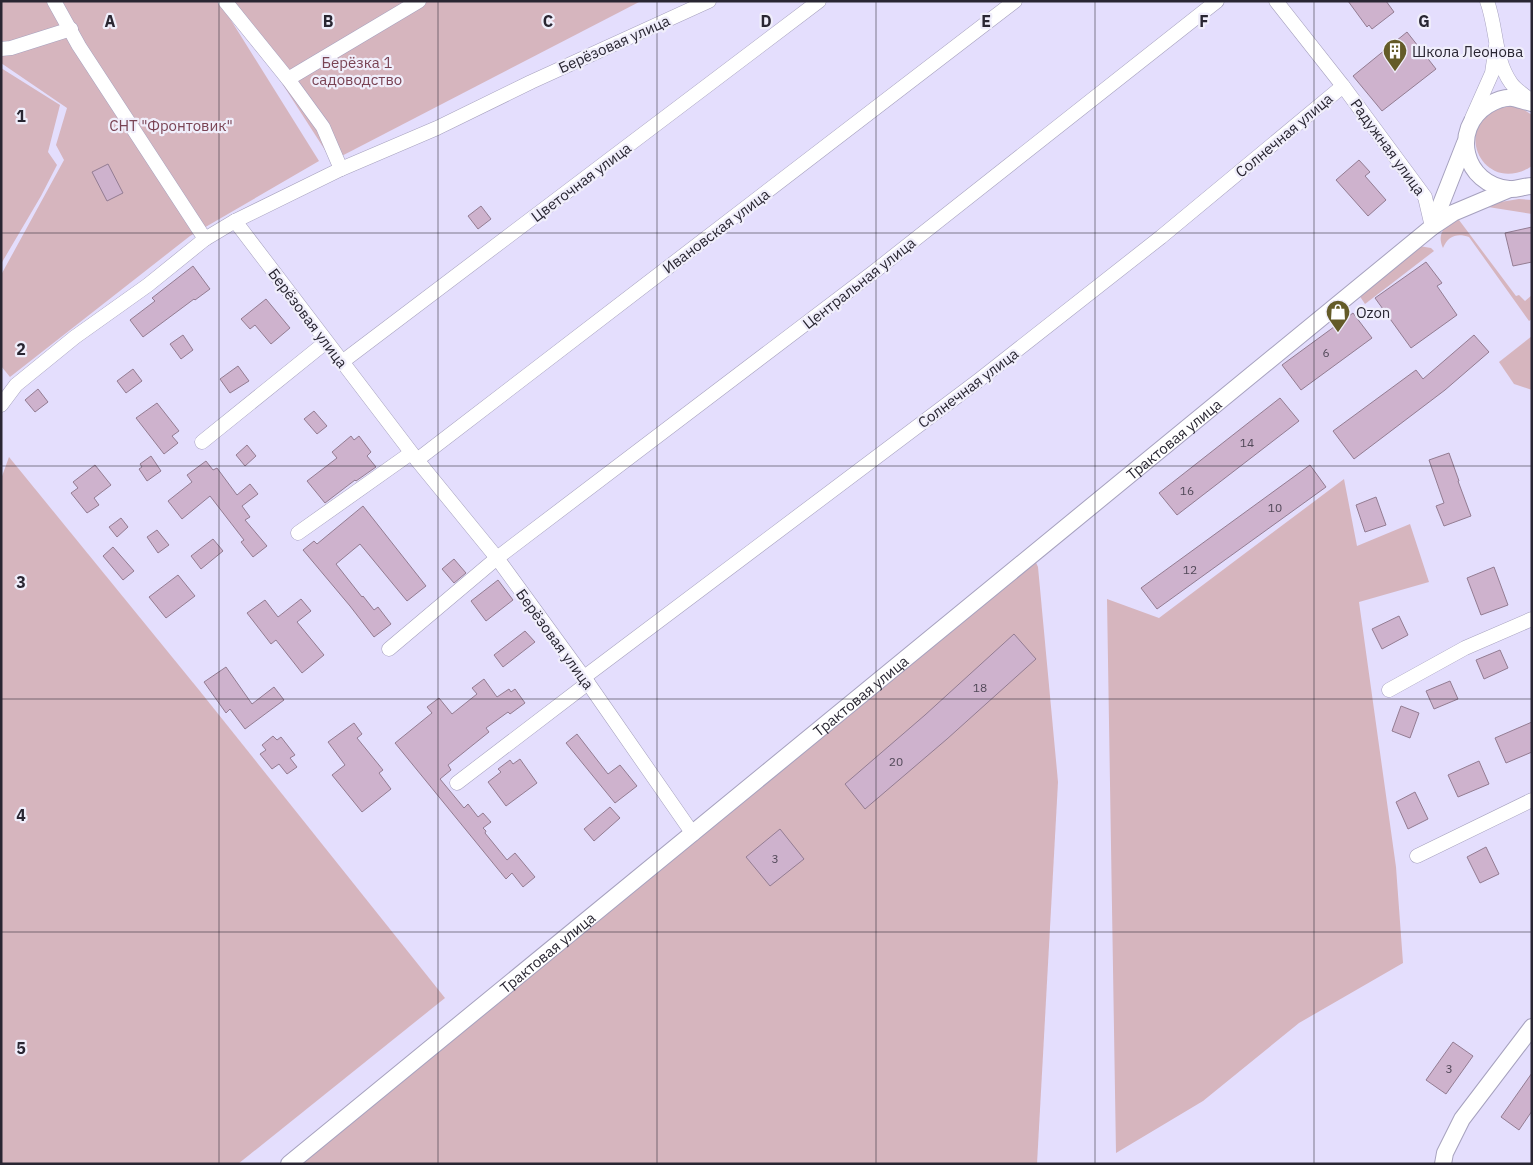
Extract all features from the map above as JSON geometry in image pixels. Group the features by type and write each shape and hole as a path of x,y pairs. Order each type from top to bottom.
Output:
{"street":[{"path":"54,1 79,46 204,239"},
{"path":"225,1 288,79 323,127 341,169"},
{"path":"288,79 419,1"},
{"name":"Берёзовая улица","path":"693,834 497,558 414,456 234,222 341,169 437,128 530,82 709,1"},
{"name":"Цветочная улица","path":"342,362 819,1"},
{"name":"Ивановская улица","path":"298,533 414,456 1015,1"},
{"name":"Центральная улица","path":"389,649 497,558 875,271 1217,1"},
{"name":"Радужная улица","path":"1276,1 1343,86 1426,197 1432,226"},
{"path":"1487,1 1492,14 1496,45 1512,84 1532,102"},
{"path":"1,49 11,48 71,30"},
{"path":"1469,125 1492,73 1496,45"},
{"name":"Солнечная улица","path":"456,783 585,681 978,380 1161,237 1343,86"},
{"path":"1469,125 1479,111 1494,101 1512,98 1532,102"},
{"name":"Трактовая улица","path":"1432,226 1465,143 1469,125"},
{"path":"1465,143 1468,160 1478,175 1493,185 1510,189"},
{"name":"Трактовая улица","path":"289,1164 1432,226 1453,213 1510,189 1530,185"},
{"path":"1,404 16,385 74,337 148,285 204,239 234,222"},
{"path":"202,442 326,342"},
{"path":"1389,690 1465,648 1532,619"},
{"path":"1417,856 1532,800"},
{"path":"1444,1164 1445,1153 1462,1119 1532,1028"}],"green space":[{"name":"СНТ \"Фронтовик\"","path":"1,1 219,1 319,161 190,236 10,377 1,366 1,275 64,160 56,145 67,108 1,63"},
{"name":"Берёзка 1 садоводство","path":"229,1 641,1 332,161"},
{"path":"1,68 60,105 48,152 57,165 1,264"},
{"path":"1510,106 1523,109 1532,115 1532,166 1514,173 1498,172 1486,164 1478,152 1475,139 1479,125 1490,113"},
{"path":"1519,199 1532,200 1532,214 1488,207 1488,204"},
{"path":"1455,220 1459,220 1516,296 1519,295 1525,301 1532,295 1532,319 1529,321 1469,237 1461,235 1450,238 1443,248 1441,243 1442,232"},
{"path":"1419,246 1431,248 1434,251 1365,304 1357,292"},
{"path":"1532,336 1532,390 1514,384 1499,362"},
{"path":"9,457 199,690 445,998 238,1164 1,1164 1,479"},
{"path":"1344,479 1357,546 1410,524 1429,582 1359,602 1396,867 1403,963 1299,1023 1203,1101 1116,1153 1107,599 1159,618"},
{"path":"1033,556 1038,567 1058,782 1037,1164 301,1164"}],"building":[{"path":"1348,1 1386,1 1394,12 1372,29 1369,25 1367,27"},
{"name":"Школа Леонова","path":"1407,32 1436,69 1382,111 1353,76"},
{"path":"1359,160 1370,172 1365,176 1386,200 1368,216 1336,180"},
{"path":"108,164 123,193 107,201 92,172"},
{"path":"481,206 491,219 478,229 468,216"},
{"path":"1532,227 1532,262 1513,266 1505,233"},
{"path":"1426,262 1442,283 1437,286 1457,315 1411,348 1375,298"},
{"path":"193,266 210,289 143,337 130,320 155,301 152,298"},
{"path":"266,299 290,328 271,344 255,325 250,329 241,319"},
{"path":"1353,313 1372,338 1301,390 1282,365"},
{"path":"183,335 193,350 181,359 170,344"},
{"path":"1474,335 1489,352 1445,390 1354,459 1333,431 1416,370 1423,379"},
{"path":"238,366 249,381 230,393 220,379"},
{"path":"133,369 142,381 126,393 117,381"},
{"path":"38,389 48,402 35,412 25,400"},
{"path":"1280,398 1299,421 1177,515 1159,493"},
{"path":"157,403 179,431 172,436 178,443 164,454 136,418"},
{"path":"314,411 327,426 317,434 304,419"},
{"path":"351,436 354,440 359,436 371,452 367,456 376,467 325,503 307,481 337,458 332,452"},
{"path":"247,445 256,456 245,466 236,455"},
{"path":"1449,453 1471,516 1444,526 1436,506 1444,503 1429,460"},
{"path":"151,456 161,471 147,481 139,469 142,467 140,464"},
{"path":"206,461 213,470 217,468 237,495 250,484 258,494 242,506 250,517 245,520 267,546 253,557 241,542 244,540 210,496 182,519 168,501 192,482 187,475"},
{"path":"95,465 111,485 94,498 99,505 87,513 71,493 78,488 73,482"},
{"path":"1310,465 1326,487 1157,609 1141,588"},
{"path":"1376,497 1386,525 1365,532 1356,505"},
{"path":"363,506 426,586 407,601 360,544 336,564 362,597 374,610 378,607 391,624 374,637 303,550 314,541 317,544"},
{"path":"121,518 128,527 117,537 109,527"},
{"path":"157,530 169,545 158,553 147,537"},
{"path":"213,539 223,551 201,569 191,556"},
{"path":"113,547 134,571 123,580 103,556"},
{"path":"454,559 466,573 454,583 442,569"},
{"path":"1494,567 1508,605 1481,615 1467,578"},
{"path":"178,575 195,596 166,618 149,597"},
{"path":"498,580 513,600 486,621 471,601"},
{"path":"301,599 311,611 297,622 324,655 302,673 276,640 271,644 247,613 265,600 278,617"},
{"path":"1399,616 1408,635 1382,649 1372,629"},
{"path":"525,631 535,642 503,667 494,655"},
{"path":"1014,634 1036,659 865,809 845,784 925,715"},
{"path":"1500,650 1508,668 1484,679 1476,660"},
{"path":"226,667 252,704 274,687 284,700 245,729 230,709 226,713 204,682"},
{"path":"484,679 497,697 509,689 511,692 515,689 525,703 510,714 508,712 486,728 489,732 448,765 451,770 440,779 464,808 468,804 478,817 483,813 491,822 483,828 486,831 485,833 507,860 515,853 535,877 523,887 512,873 506,879 395,743 432,713 427,707 439,698 452,714 477,694 472,688"},
{"path":"1450,681 1458,699 1434,709 1426,691"},
{"path":"1401,706 1419,713 1410,738 1392,731"},
{"path":"1532,722 1532,752 1506,763 1495,738"},
{"path":"354,723 362,734 357,738 383,770 379,773 391,789 362,812 332,775 345,765 328,742"},
{"path":"577,734 608,774 620,765 637,786 615,803 566,743"},
{"path":"273,736 277,740 281,737 295,755 290,758 297,767 287,774 279,764 272,769 260,754 266,750 262,745"},
{"path":"520,759 537,783 506,806 488,782 501,772 498,769 510,760 513,764"},
{"path":"1479,761 1489,784 1458,797 1448,775"},
{"path":"1415,792 1428,819 1408,829 1396,802"},
{"path":"610,807 620,818 594,841 584,829"},
{"path":"780,829 804,859 770,886 746,857"},
{"path":"1486,847 1499,874 1480,883 1467,857"},
{"path":"1453,1042 1473,1056 1446,1094 1426,1080"},
{"path":"1532,1073 1532,1111 1519,1130 1501,1117"}],"place":[{"name":"Школа Леонова","path":"1395,72"},
{"name":"Ozon","path":"1338,333"}]}
